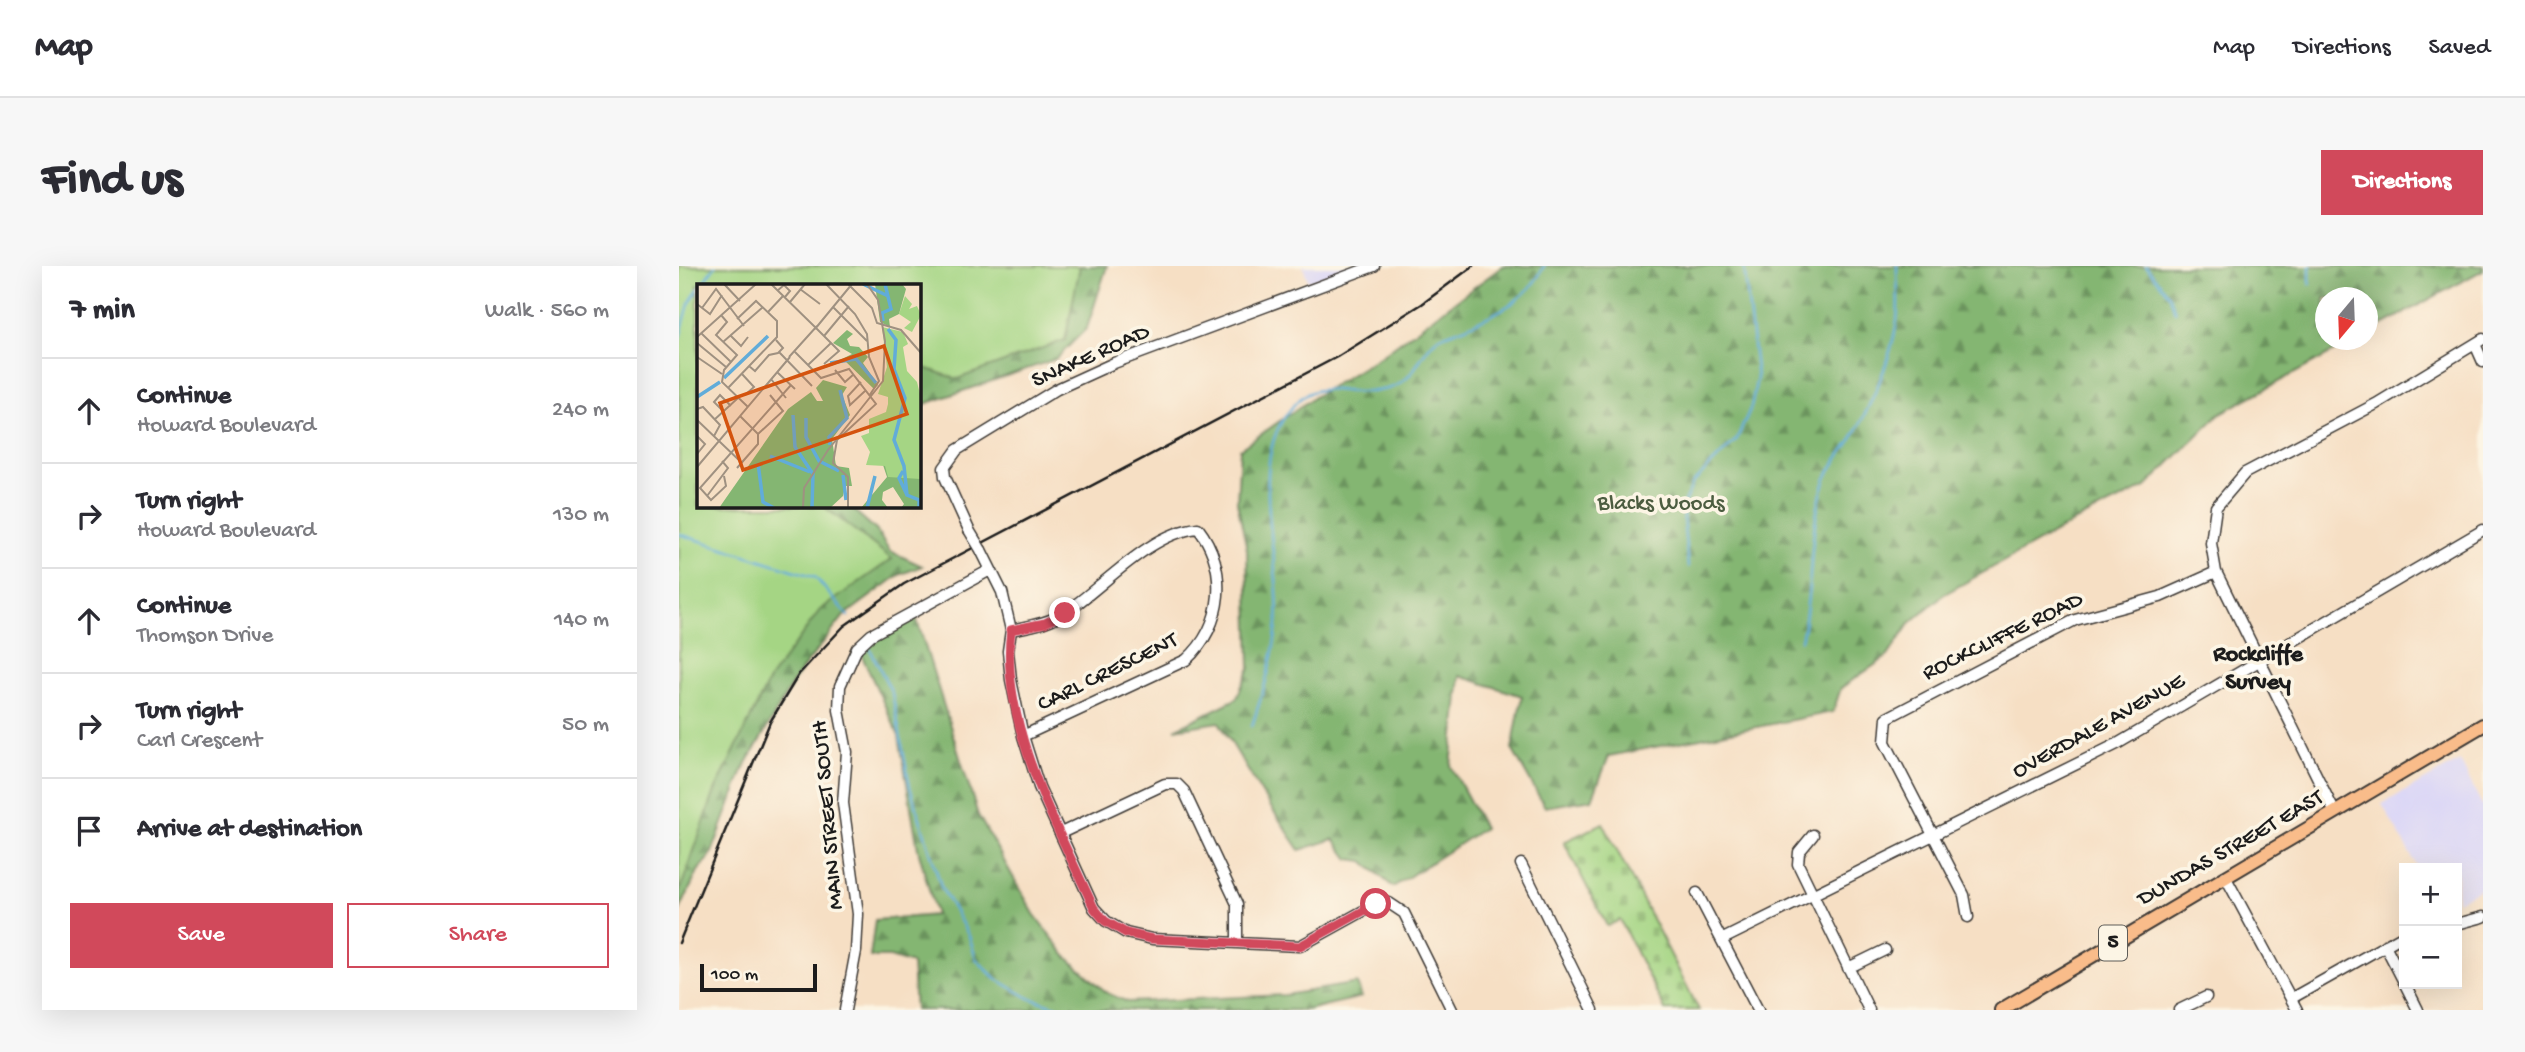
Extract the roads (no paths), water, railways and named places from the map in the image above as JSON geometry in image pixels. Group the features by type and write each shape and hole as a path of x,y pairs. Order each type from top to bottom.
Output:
{"main road":[{"name":"DUNDAS STREET EAST","path":"2001,1010 2483,726"}],"street":[{"name":"SNAKE ROAD","path":"1374,266 1114,363 1057,388 957,450 944,468 947,485 1002,592 1011,630 1008,651 1011,680 1023,736 1039,787 1094,908 1105,921 1126,933 1152,939 1300,946 1376,904 1389,903 1404,912 1452,1010"},
{"path":"2335,813 2216,572 2211,543 2216,508 2245,473 2376,404 2479,341 2483,362"},
{"name":"CARL CRESCENT","path":"1011,630 1045,623 1065,613 1137,556 1184,530 1198,528 1213,549 1220,576 1210,628 1200,647 1186,660 1023,736"},
{"name":"OVERDALE AVENUE","path":"1723,939 2117,744 2258,659 2483,530"},
{"name":"MAIN STREET SOUTH","path":"845,1010 856,951 858,914 843,803 846,752 839,710 839,686 846,666 857,648 871,635 990,570"},
{"name":"ROCKCLIFFE ROAD","path":"1933,836 1885,742 1887,718 2075,620 2159,597 2216,572"},
{"path":"1061,834 1165,784 1177,784 1184,791 1237,904 1237,943"},
{"path":"1814,835 1797,858 1869,1010"},
{"path":"1933,836 1964,895 1968,917"},
{"path":"1521,864 1593,1010"},
{"path":"2225,876 2297,1010"},
{"path":"1697,893 1758,1010"},
{"path":"2462,924 2482,922"},
{"path":"2292,998 2399,937"},
{"path":"2385,945 2399,972"},
{"path":"1848,968 1885,950"},
{"path":"2408,989 2418,1010"},
{"path":"2184,1009 2206,998"}],"waterway":[{"path":"702,284 715,266"},
{"path":"1252,726 1276,636 1276,575 1268,468 1272,444 1281,423 1304,395 1316,391 1369,392 1397,385 1411,373 1438,338 1488,317 1510,304 1529,288 1544,266"},
{"path":"1688,567 1682,507 1693,483 1737,439 1751,407 1757,378 1744,266"},
{"path":"1801,640 1819,501 1828,473 1855,433 1887,361 1897,320 1897,266"},
{"path":"2146,266 2170,296 2175,312"},
{"path":"2310,266 2310,284"},
{"path":"679,340 689,304 697,291"},
{"path":"679,534 815,577 848,616"},
{"path":"870,649 892,693 910,787 942,889 969,936 976,959 996,979 1029,998 1068,1010"}],"railway":[{"path":"679,943 770,722 799,674 844,626 904,584 1337,357 1422,304 1473,266"}],"district":[{"name":"Rockcliffe Survey","path":"2258,669"}],"park label":[{"name":"Blacks Woods","path":"1661,504"}]}
